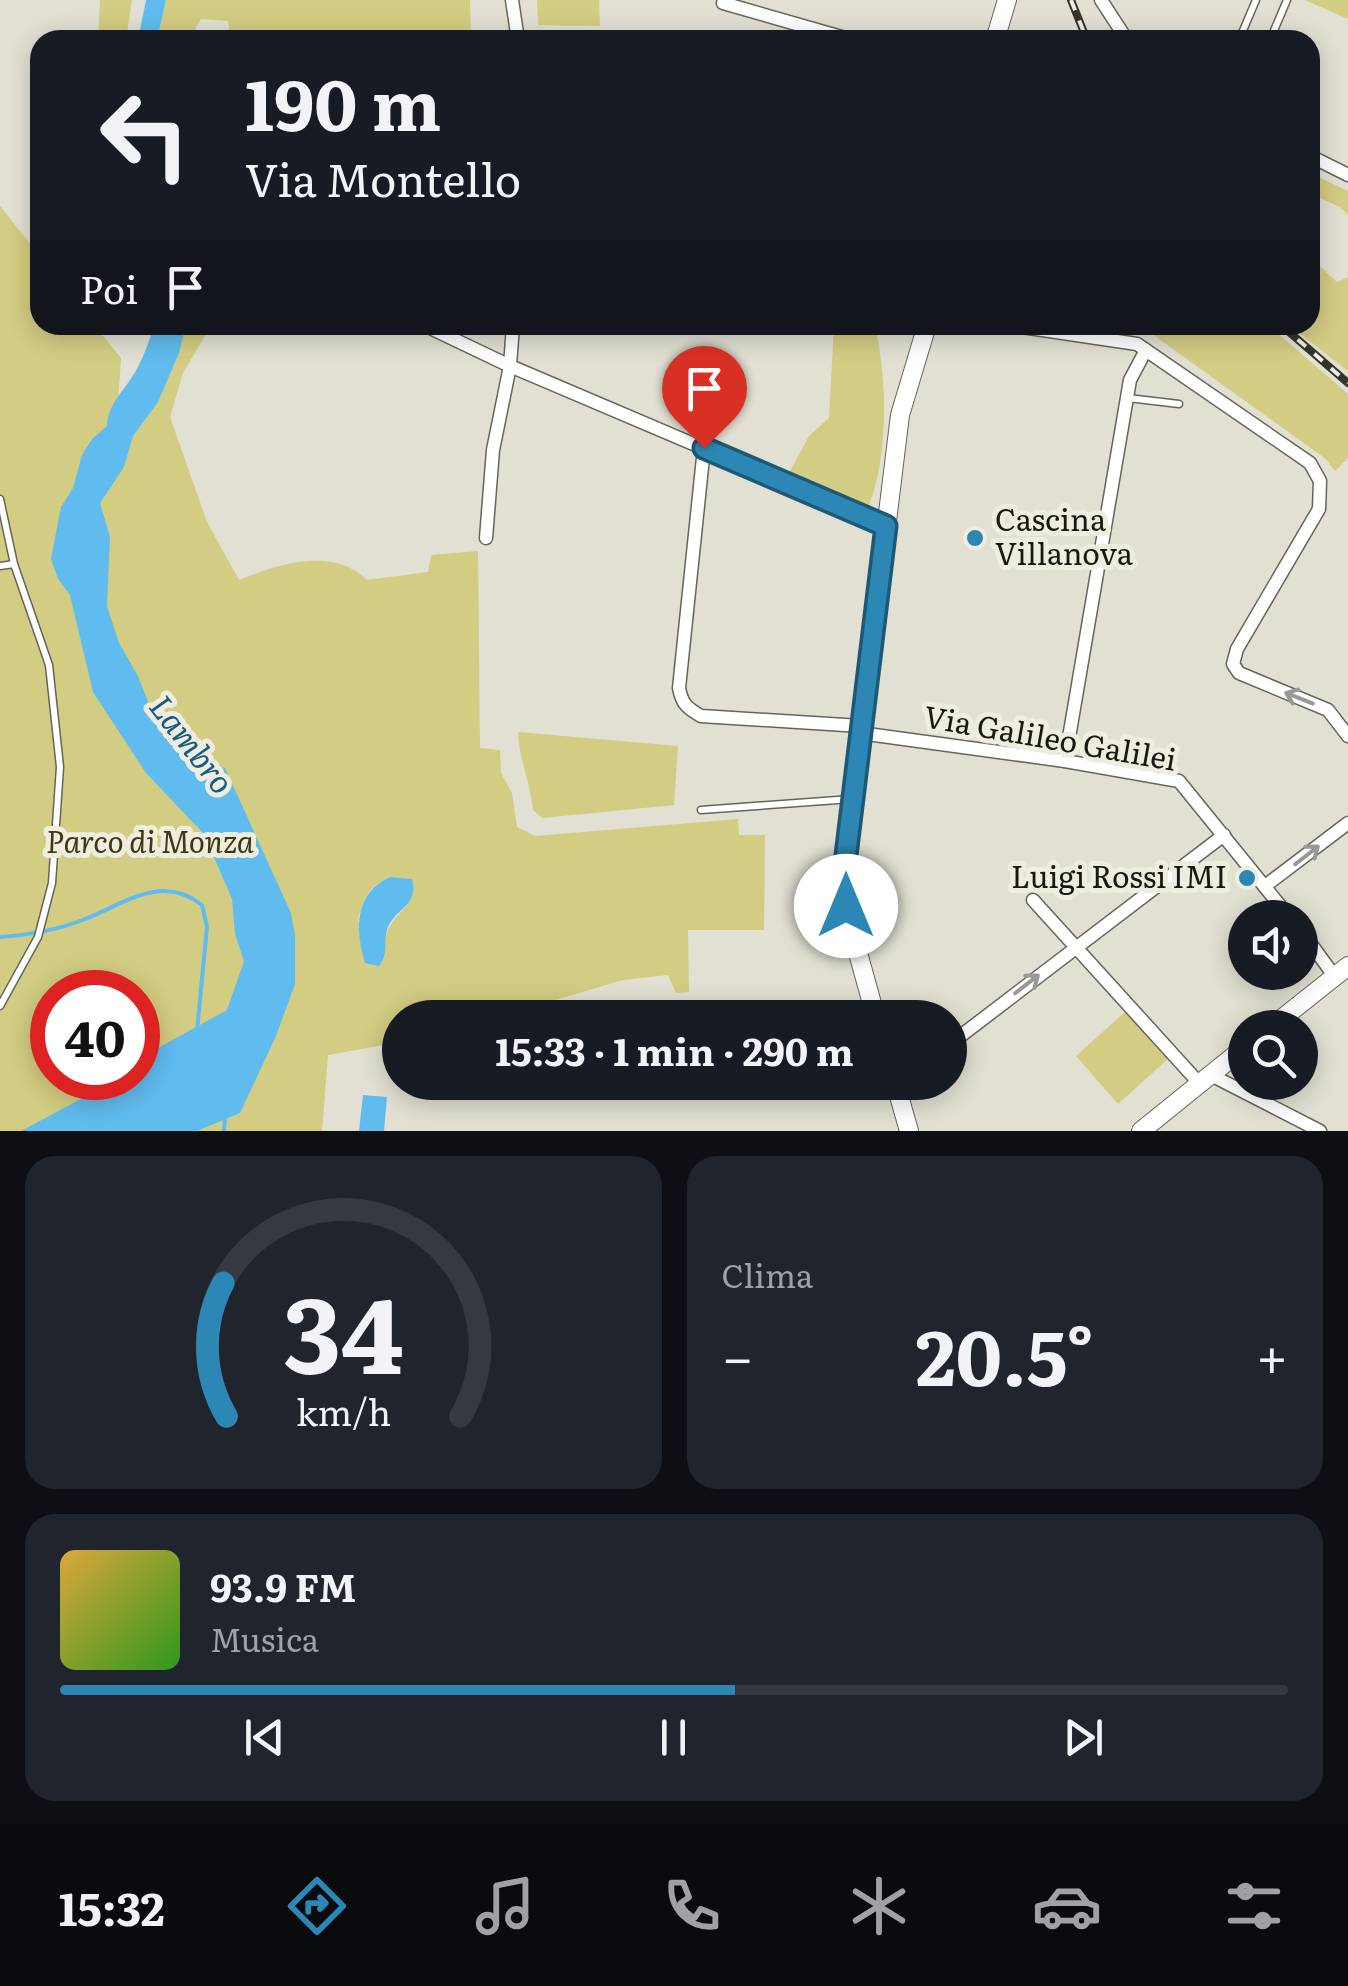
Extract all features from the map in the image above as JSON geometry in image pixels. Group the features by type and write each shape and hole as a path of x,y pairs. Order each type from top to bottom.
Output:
{"street":[{"path":"512,0 516,30"},
{"path":"998,30 1007,0"},
{"path":"1102,0 1121,30"},
{"path":"723,3 817,30"},
{"path":"1320,161 1348,174"},
{"path":"445,335 886,526"},
{"path":"486,538 493,450 512,335"},
{"path":"871,1000 846,906 844,872 900,416 923,335"},
{"path":"1080,335 1124,341 1146,350 1310,463 1320,481 1319,509 1234,657 1234,664 1240,673 1328,710 1348,736"},
{"path":"1065,761 1126,398 1134,368 1146,350"},
{"name":"Via Galileo Galilei","path":"704,448 679,688 686,708 701,716 861,730 1179,781 1276,900"},
{"path":"1265,886 1348,823"},
{"path":"967,1031 1224,835"},
{"path":"1033,900 1204,1078 1320,1131"},
{"path":"1293,1010 1342,972 1318,947"},
{"path":"1141,1131 1228,1059"},
{"path":"901,1100 909,1131"}],"lane":[{"path":"1243,30 1256,0"},
{"path":"1274,30 1287,0"},
{"path":"1126,398 1179,404"},
{"path":"0,499 14,564 49,665 60,766 52,883 38,936 0,1006"},
{"path":"0,566 14,564"},
{"path":"702,810 852,799"}],"green space":[{"path":"100,0 132,0 128,30 98,30"},
{"path":"166,0 470,0 471,30 229,30 228,21 201,19 195,30 159,30"},
{"path":"537,0 599,0 600,26 538,25"},
{"path":"1305,0 1348,0 1348,19"},
{"path":"1320,178 1348,191 1348,215 1320,198"},
{"name":"Parco di Monza","path":"0,206 30,244 30,335 102,335 121,358 118,402 142,424 169,377 183,335 205,335 183,373 170,417 207,522 239,580 288,564 322,561 338,563 367,580 428,572 431,555 478,551 480,748 500,750 501,773 512,793 517,827 535,836 738,819 739,835 765,835 764,930 688,930 689,992 676,993 668,975 623,980 555,1000 382,1000 382,1045 328,1055 322,1131 0,1131","holes":["390,877 412,880 413,889 386,936 358,921 362,906 376,885"]},
{"path":"1320,266 1337,282 1348,277 1348,371 1302,335 1320,335"},
{"path":"833,335 877,335 882,369 883,440 869,506 788,475 809,436 829,418"},
{"path":"1153,335 1280,335 1348,394 1348,458 1335,471 1326,459"},
{"path":"518,732 678,746 674,805 542,818 533,810"},
{"path":"1126,1011 1169,1058 1118,1104 1076,1056"}],"water":[{"path":"146,0 166,0 159,30 140,30"},
{"path":"151,335 184,335 158,402 133,436 124,467 100,503 110,537 107,606 119,643 151,709 201,757 225,768 291,913 295,984 240,1113 197,1131 21,1131 79,1100 160,1100 160,1047 227,1010 244,961 235,934 232,899 204,834 146,773 93,692 70,595 58,579 51,559 61,507 73,488 82,455 107,426 112,406 139,365"},
{"path":"390,877 412,879 413,888 410,901 388,927 379,966 365,963 360,913 370,892"},
{"path":"363,1095 387,1100 384,1131 359,1131"}],"waterway":[{"path":"0,937 64,926 143,894 157,891 187,896 202,905 207,927 197,1031"},
{"path":"224,1131 225,1117"}],"railway":[{"path":"1071,0 1083,30"},
{"path":"1293,335 1348,383"}],"place":[{"name":"Cascina Villanova","path":"975,538"},
{"name":"Luigi Rossi IMI","path":"1247,878"}],"route":[{"path":"704,448 886,526 844,872 846,906"}],"water label":[{"name":"Lambro","path":"191,745"}]}
